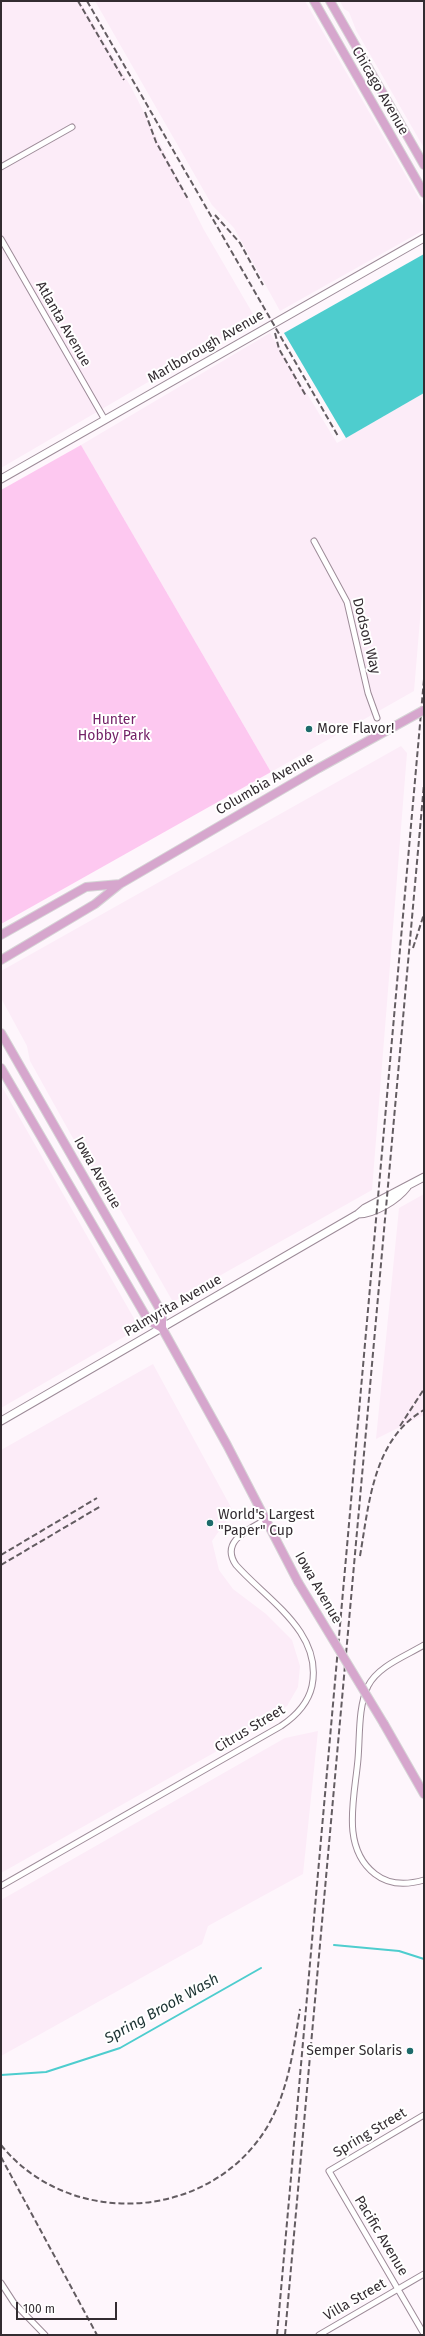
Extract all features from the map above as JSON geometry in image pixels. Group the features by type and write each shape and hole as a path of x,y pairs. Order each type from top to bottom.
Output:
{"main road":[{"name":"Chicago Avenue","path":"314,1 424,193"},
{"name":"Chicago Avenue","path":"330,1 424,165"},
{"name":"Columbia Avenue","path":"1,960 96,904 120,884 319,768 424,710"},
{"name":"Columbia Avenue","path":"1,935 86,887 120,884"},
{"name":"Iowa Avenue","path":"1,1033 162,1313 162,1328 227,1445 298,1582 384,1724 424,1794"},
{"name":"Iowa Avenue","path":"1,1068 148,1320 162,1328"}],"street":[{"path":"1,168 72,127"},
{"name":"Marlborough Avenue","path":"1,479 424,238"},
{"name":"Atlanta Avenue","path":"1,239 105,420"},
{"name":"Dodson Way","path":"314,541 347,602 368,693 377,718"},
{"name":"Palmyrita Avenue","path":"1,1421 358,1214 364,1208 424,1177"},
{"name":"Citrus Street","path":"1,1886 281,1726 300,1711 308,1696 313,1680 314,1664 310,1647 298,1628 236,1565 231,1553 232,1544 239,1535 265,1520"},
{"path":"424,1646 381,1671 368,1686 362,1707 352,1832 359,1856 377,1875 399,1883 424,1880"},
{"name":"Spring Street","path":"329,2171 424,2115"},
{"name":"Pacific Avenue","path":"329,2171 424,2334"},
{"name":"Villa Street","path":"319,2335 424,2274"},
{"path":"1,2283 14,2303 44,2335"}],"shaded area":[{"path":"1,1 80,1 131,87 204,230 256,319 1,468"},
{"path":"95,1 305,1 424,207 424,230 280,311 234,228 212,205"},
{"path":"340,1 424,1 424,148 356,30 349,12 344,9"},
{"path":"270,333 337,443 424,393 424,572 414,691 271,772 81,445"},
{"path":"401,746 407,753 372,1190 173,1302 101,1176 94,1176 30,1061 27,1046 1,998 1,971"},
{"path":"1,1085 136,1322 136,1330 1,1408"},
{"path":"424,1194 424,1415 376,1439 399,1208"},
{"path":"153,1364 233,1511 212,1541 219,1570 233,1589 266,1614 292,1640 300,1666 298,1687 287,1706 226,1746 1,1873 1,1450"},
{"path":"318,1731 303,1874 208,1926 202,1944 1,2056 1,1900 285,1738"}],"green space":[{"name":"Hunter Hobby Park","path":"81,445 271,772 1,924 1,490"}],"water":[{"path":"424,254 424,393 346,438 284,333"}],"waterway":[{"name":"Spring Brook Wash","path":"334,1945 399,1951 424,1959"},
{"name":"Spring Brook Wash","path":"1,2075 46,2072 120,2048 261,1968"}],"railway":[{"path":"78,1 124,80"},
{"path":"87,1 338,436"},
{"path":"145,112 156,142 188,199"},
{"path":"215,215 240,243 263,285"},
{"path":"275,333 279,349 306,396"},
{"path":"277,2335 424,679"},
{"path":"285,2335 424,784"},
{"path":"413,948 424,914"},
{"path":"400,1426 424,1389"},
{"path":"360,1556 371,1495 376,1474 384,1455 394,1438 407,1422 424,1410"},
{"path":"1,1555 97,1498"},
{"path":"1,1565 101,1506"},
{"path":"1,2145 29,2172 62,2191 98,2201 136,2203 173,2198 207,2184 239,2162 264,2132 272,2118 279,2103 288,2073 300,2009"},
{"path":"1,2157 97,2335"}],"place":[{"name":"More Flavor!","path":"309,729"},
{"name":"World's Largest \"Paper\" Cup","path":"210,1523"},
{"name":"Semper Solaris","path":"410,2051"}]}
